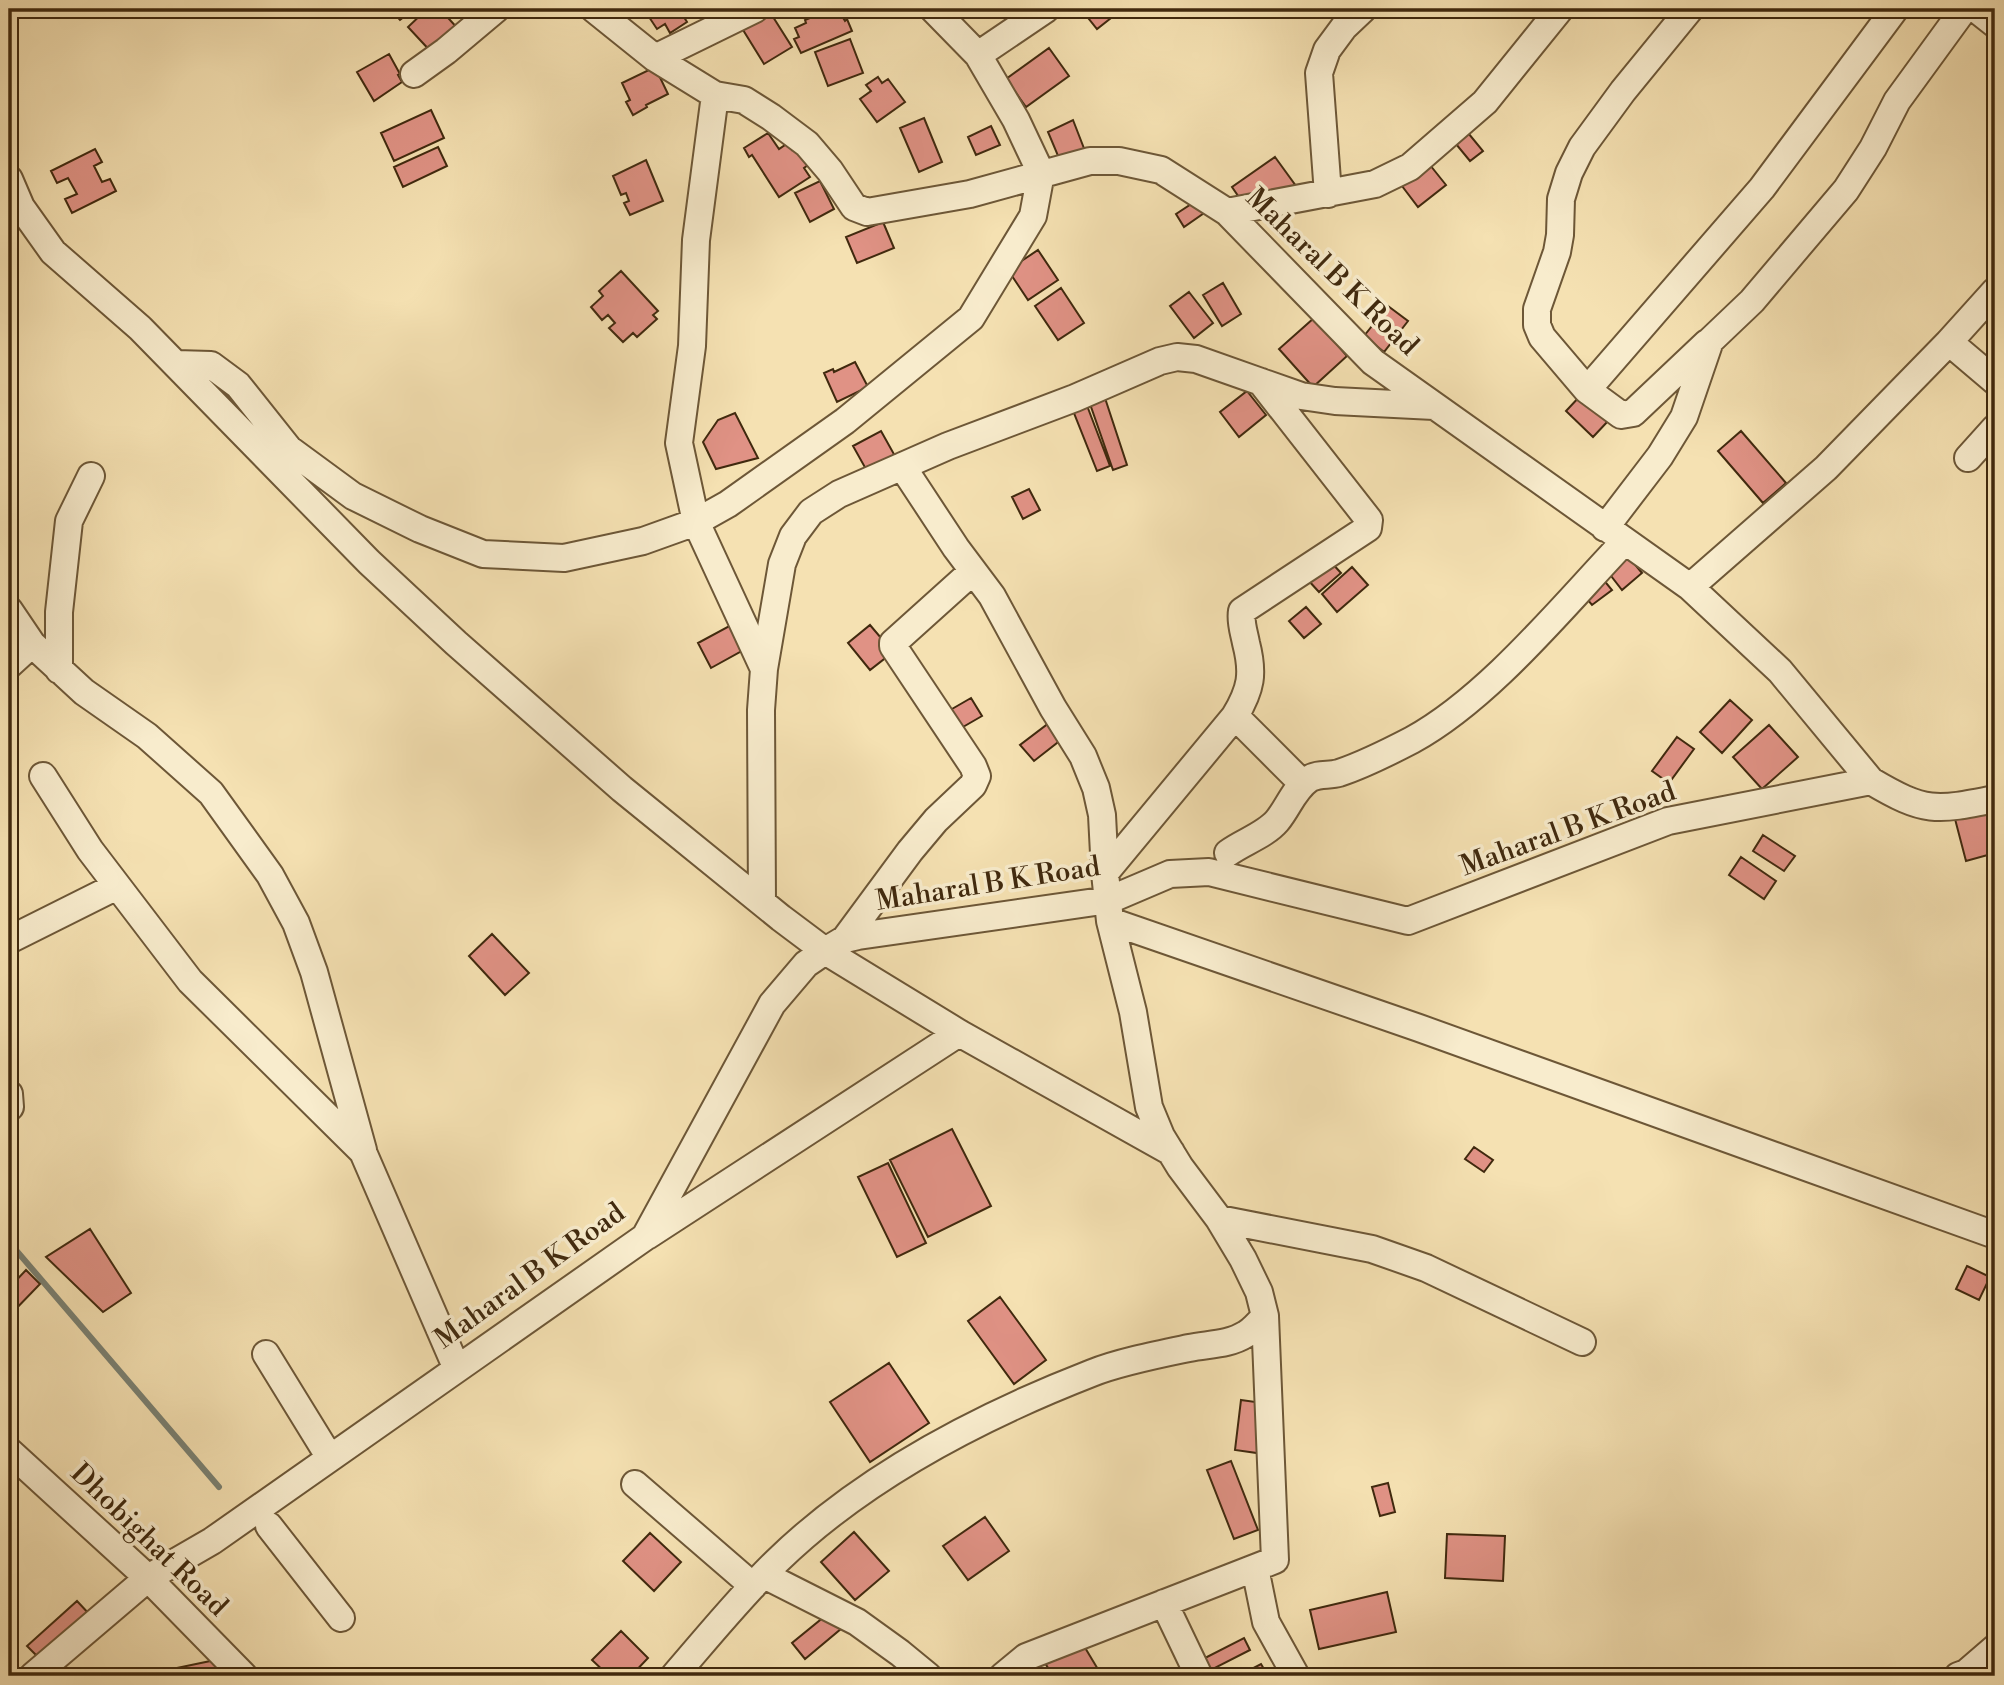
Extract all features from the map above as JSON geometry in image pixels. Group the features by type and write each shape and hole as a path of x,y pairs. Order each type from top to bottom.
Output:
{"street":[{"path":"414,74 496,9"},
{"name":"Maharal B K Road","path":"33,1676 148,1578 212,1541 645,1237 772,1004 806,964 835,945 1110,910 1170,874 1209,872 1408,921 1668,821 1871,781 1780,671 1690,587 1373,362 1227,212 1161,170 1119,161 1090,161 970,194 867,212 854,208 807,144 771,117 744,100 715,95 655,58 594,9"},
{"path":"655,58 755,9"},
{"path":"176,365 211,365 238,384 289,449 353,496 420,529 483,554 564,558 643,541 696,522 728,504 845,421 971,317 1033,216 1041,173 1016,120 978,55 933,9"},
{"path":"978,55 1046,9"},
{"path":"1328,194 1319,73 1327,50 1344,27 1363,9"},
{"path":"1227,212 1375,184 1410,167 1485,102 1560,9"},
{"path":"1690,9 1582,146 1569,173 1561,199 1557,252 1537,309 1537,325 1542,337 1587,390 1621,415 1633,412 1752,301 1846,190 1873,148 1897,101 1964,9"},
{"path":"1587,390 1762,188 1895,9"},
{"path":"1976,9 1995,24"},
{"path":"715,95 696,240 692,346 679,443 696,522 764,669"},
{"path":"9,179 21,207 53,252 140,328 369,562 446,634 622,789 762,902 835,945 960,1033 1171,1152"},
{"path":"1690,587 1826,468 1995,291"},
{"path":"1228,853 1276,822 1303,784 1315,775 1329,776 1347,770 1411,741 1471,698 1518,653 1615,535 1684,417 1710,341"},
{"path":"1949,342 1995,381"},
{"path":"762,902 761,710 764,669 782,564 793,536 811,512 839,494 902,466 1168,359 1196,359 1301,396 1335,401 1435,406"},
{"path":"1105,873 1235,716 1248,694 1252,666 1241,619 1242,611 1363,532 1369,524 1369,520 1261,382"},
{"path":"1968,458 1995,428"},
{"path":"902,466 992,596 1083,756 1096,788 1102,815 1110,910 1133,1012 1149,1107 1161,1136 1219,1219 1243,1259 1259,1292 1265,1316 1275,1560 1026,1657 1003,1676"},
{"path":"59,670 59,612 69,521 91,476"},
{"path":"835,945 936,820 973,785 977,776 893,646 893,643 973,571"},
{"path":"9,610 32,644 59,670 84,692 147,736 211,793 270,875 296,923 314,972 363,1152 457,1369"},
{"path":"9,665 32,644"},
{"path":"1235,716 1303,784"},
{"path":"43,776 90,850 190,981 363,1152"},
{"path":"1871,781 1901,799 1927,807 1951,808 1995,799"},
{"path":"9,940 117,886"},
{"path":"1110,910 1419,1028 1995,1235"},
{"path":"645,1237 960,1033"},
{"path":"9,1094 10,1107"},
{"path":"1219,1219 1372,1249 1426,1268 1582,1342"},
{"path":"674,1676 775,1562 837,1508 953,1437 1095,1371 1190,1348 1230,1342 1245,1335 1265,1316"},
{"path":"267,1354 330,1458"},
{"name":"Dhobighat Road","path":"14,1465 148,1578 244,1676"},
{"path":"635,1484 759,1581 857,1622 928,1676"},
{"path":"268,1526 341,1618"},
{"path":"1255,1568 1266,1622 1296,1676"},
{"path":"1164,1603 1199,1676"},
{"path":"1958,1676 1995,1648"}],"building":[{"path":"390,9 414,9 400,20"},
{"path":"427,9 440,9 460,31 434,55 408,27"},
{"path":"679,9 687,22 670,33 665,24 657,29 645,11"},
{"path":"766,9 792,47 764,64 740,25"},
{"path":"832,9 842,9 845,15 842,16 845,21 847,19 852,31 801,53 794,39 799,37 795,28 806,23 805,20"},
{"path":"1081,9 1118,9 1120,11 1097,29"},
{"path":"850,39 863,73 828,86 815,52"},
{"path":"1049,48 1069,76 1026,107 1006,79"},
{"path":"389,54 402,82 374,101 357,72"},
{"path":"655,67 668,94 633,115 626,102 630,100 622,83"},
{"path":"878,77 882,83 888,79 905,102 877,122 860,99 871,91 866,85"},
{"path":"431,110 444,138 394,161 381,133"},
{"path":"924,118 942,162 919,172 900,128"},
{"path":"1073,120 1085,151 1061,163 1048,132"},
{"path":"991,126 1000,145 976,155 968,137"},
{"path":"1464,128 1483,151 1470,161 1451,138"},
{"path":"768,133 779,149 788,143 792,150 796,148 808,165 804,168 810,177 779,197 752,155 749,157 744,148"},
{"path":"438,147 447,166 403,187 394,167"},
{"path":"95,149 102,162 94,166 102,182 110,179 116,191 72,213 65,199 77,194 68,178 57,183 51,171"},
{"path":"1275,157 1296,186 1243,203 1232,187"},
{"path":"646,160 663,201 630,215 624,203 629,201 626,193 621,195 613,176"},
{"path":"1430,165 1446,185 1418,207 1402,186"},
{"path":"820,181 834,209 810,222 795,193"},
{"path":"1199,199 1207,211 1184,227 1176,214"},
{"path":"883,222 894,248 857,263 846,237"},
{"path":"1038,250 1058,280 1028,300 1008,270"},
{"path":"621,271 658,311 653,315 657,319 637,337 633,333 623,342 609,328 615,323 608,315 602,320 591,307 603,296 599,291"},
{"path":"1223,283 1241,314 1222,326 1203,295"},
{"path":"1061,288 1084,323 1058,340 1035,306"},
{"path":"1189,292 1213,323 1194,338 1170,306"},
{"path":"1388,306 1408,321 1384,352 1364,336"},
{"path":"1314,318 1347,356 1313,387 1279,349"},
{"path":"855,362 868,387 837,402 824,373 833,369 834,372"},
{"path":"1247,391 1266,415 1239,437 1220,412"},
{"path":"1582,394 1609,420 1593,437 1566,411"},
{"path":"1104,395 1127,465 1113,470 1089,401"},
{"path":"1086,403 1110,466 1097,471 1072,408"},
{"path":"735,413 758,458 716,469 703,442 718,420"},
{"path":"881,431 895,456 867,471 853,446"},
{"path":"1741,431 1786,483 1763,503 1718,451"},
{"path":"1029,489 1040,510 1023,519 1012,497"},
{"path":"1628,556 1642,573 1622,590 1608,572"},
{"path":"1330,561 1341,573 1319,592 1308,580"},
{"path":"1352,567 1368,585 1337,612 1322,594"},
{"path":"1602,578 1612,590 1592,605 1582,593"},
{"path":"1306,607 1321,624 1304,638 1289,621"},
{"path":"733,624 747,648 711,668 698,643"},
{"path":"870,625 893,652 870,670 848,643"},
{"path":"971,698 982,716 956,731 945,713"},
{"path":"1730,700 1752,720 1722,753 1700,732"},
{"path":"1049,723 1062,739 1034,761 1020,745"},
{"path":"1769,725 1798,757 1762,789 1733,757"},
{"path":"1677,737 1694,749 1669,783 1652,771"},
{"path":"1995,809 1995,853 1966,861 1955,819"},
{"path":"1763,835 1795,856 1784,871 1753,851"},
{"path":"1741,857 1776,881 1764,899 1729,875"},
{"path":"492,934 529,973 505,995 469,956"},
{"path":"952,1129 991,1206 928,1237 890,1160"},
{"path":"1474,1147 1493,1160 1484,1172 1465,1159"},
{"path":"888,1163 926,1243 897,1257 858,1177"},
{"path":"90,1229 131,1293 103,1312 46,1257"},
{"path":"1967,1266 1990,1277 1979,1300 1956,1289"},
{"path":"26,1270 40,1284 9,1316 9,1288"},
{"path":"1000,1297 1046,1360 1014,1384 968,1321"},
{"path":"889,1363 929,1423 870,1462 830,1402"},
{"path":"1241,1400 1263,1403 1257,1453 1235,1450"},
{"path":"1231,1461 1258,1530 1234,1539 1207,1470"},
{"path":"1388,1483 1395,1512 1380,1516 1372,1487"},
{"path":"985,1517 1009,1551 968,1580 943,1546"},
{"path":"854,1532 889,1571 855,1600 821,1562"},
{"path":"650,1533 681,1562 654,1591 623,1561"},
{"path":"1447,1534 1505,1536 1503,1581 1445,1578"},
{"path":"1387,1592 1396,1632 1319,1649 1310,1610"},
{"path":"77,1601 91,1616 42,1661 27,1646"},
{"path":"830,1612 842,1628 805,1659 792,1643"},
{"path":"621,1631 648,1658 631,1676 609,1676 592,1660"},
{"path":"1244,1638 1250,1650 1209,1671 1203,1659"},
{"path":"1081,1641 1102,1676 1053,1676 1045,1663"},
{"path":"225,1658 229,1676 168,1676 167,1670"},
{"path":"1261,1664 1268,1676 1238,1676"}],"waterway":[{"path":"9,1242 219,1487"}]}
